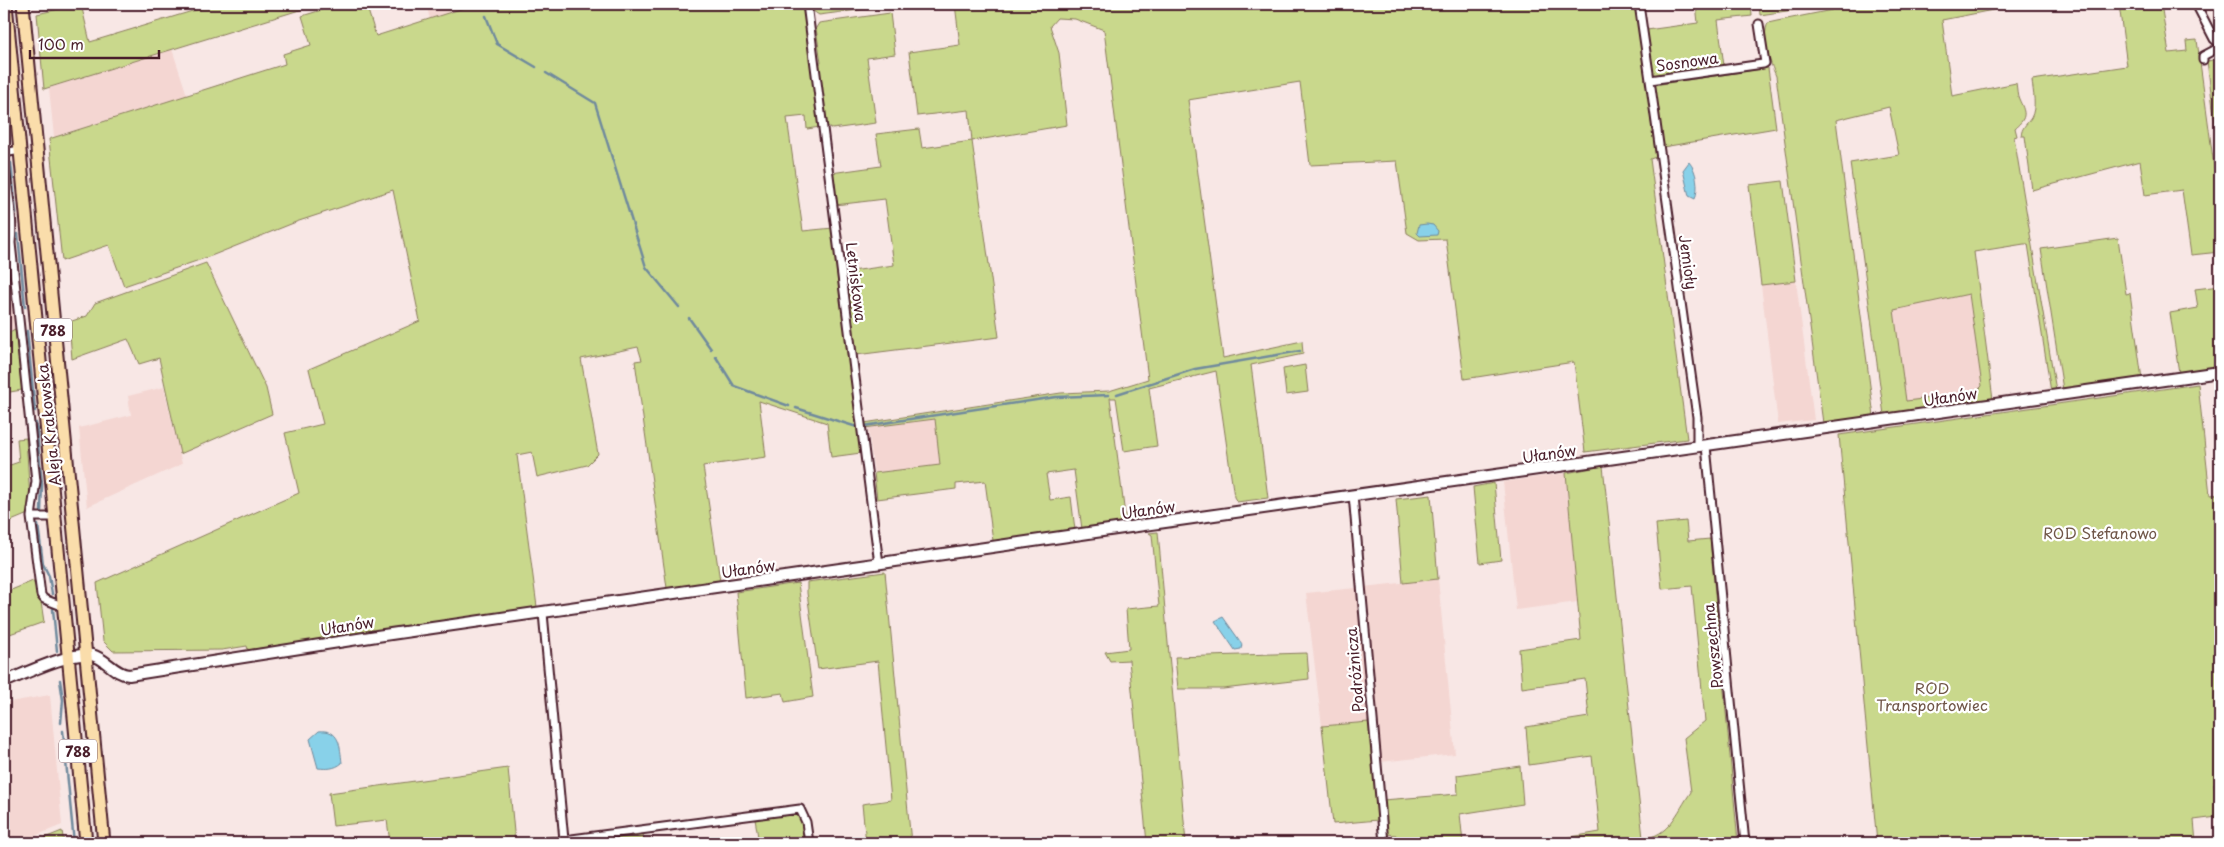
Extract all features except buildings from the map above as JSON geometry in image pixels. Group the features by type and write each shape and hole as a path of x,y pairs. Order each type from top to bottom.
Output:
{"main road":[{"name":"Aleja Krakowska","path":"23,4 104,843"},
{"name":"Aleja Krakowska","path":"5,11 86,843"}],"street":[{"name":"Letniskowa","path":"807,4 879,564"},
{"name":"Sosnowa","path":"1639,4 1650,80 1765,63 1759,24"},
{"path":"2196,4 2214,39 2220,45 2203,56 2203,60"},
{"name":"Jemioły","path":"1650,80 1702,446"},
{"path":"4,154 20,150"},
{"path":"4,160 13,225 12,252 36,481 31,517 41,595 44,599 62,606"},
{"path":"13,225 27,224"},
{"name":"Ułanów","path":"87,655 93,656 119,673 130,675 377,636 2220,372"},
{"name":"Powszechna","path":"1702,446 1745,843"},
{"name":"Podróżnicza","path":"1352,495 1384,843"},
{"path":"31,517 54,517"},
{"path":"543,613 564,840"},
{"path":"4,682 45,665 87,655"},
{"path":"541,843 800,809 806,822 809,843"}],"shaded area":[{"path":"426,4 476,4 477,5 430,19"},
{"path":"172,49 187,95 54,137 49,88"},
{"path":"7,242 15,329 4,335 4,244"},
{"path":"1796,281 1814,420 1778,424 1761,285"},
{"path":"1969,294 1982,386 1977,391 1906,402 1894,310"},
{"path":"164,387 182,464 87,507 79,428 131,415 128,396"},
{"path":"935,419 940,465 874,473 868,428"},
{"path":"1566,473 1578,602 1516,610 1503,482"},
{"path":"1438,579 1455,754 1380,762 1363,587"},
{"path":"1356,588 1369,722 1322,726 1306,593"},
{"path":"50,695 62,825 18,843 4,843 4,703"}],"green space":[{"path":"81,4 90,42 209,6 209,4 319,4 44,89 37,14"},
{"path":"341,4 366,4 376,36 476,4 804,4 820,127 807,129 806,116 787,118 803,231 833,228 861,453 831,457 827,423 759,401 766,457 703,466 720,581 667,588 635,361 642,360 638,347 581,359 598,454 587,465 537,477 532,452 517,455 537,607 248,650 247,646 222,650 113,651 103,641 97,583 299,493 285,433 323,424 309,369 420,321 393,190 296,222 211,256 124,286 109,245 62,261 49,139 285,64 283,54 311,45 302,16"},
{"path":"812,4 872,4 873,8 819,15 813,11"},
{"path":"955,4 1635,4 1656,157 1650,159 1687,439 1585,452 1574,362 1464,379 1446,239 1419,240 1407,233 1397,161 1310,165 1300,82 1188,100 1223,358 1302,341 1303,354 1251,365 1268,498 1237,502 1234,497 1216,371 1149,388 1157,446 1124,451 1116,398 1110,398 1126,523 1082,529 1074,470 1046,474 1050,500 1071,497 1075,530 993,541 985,481 956,484 956,489 877,499 874,473 940,465 935,419 864,428 864,423 1061,393 1109,391 1148,379 1104,30 1075,19 1057,18 1050,26 1059,53 1067,125 972,141 969,110 917,116 909,52 960,45"},
{"path":"1696,4 1751,4 1752,16 1718,20 1724,66 1653,77 1647,30 1698,23"},
{"path":"1759,4 1792,4 1793,10 1760,15"},
{"path":"1833,4 1992,4 1993,10 1942,20 1952,96 2016,83 2024,117 2015,128 2017,136 2014,137 2056,391 2051,392 2028,244 2024,244 1974,252 1993,400 1952,406 1949,395 1977,391 1982,386 1969,294 1894,310 1906,401 1939,397 1939,408 1884,415 1850,163 1899,155 1889,107 1836,120 1874,417 1823,423 1776,76 1769,57 1765,35 1768,23 1832,10"},
{"path":"2119,4 2161,4 2169,53 2187,51 2186,41 2197,40 2220,211 2220,252 2191,255 2182,190 2145,195 2140,161 2032,190 2025,136 2021,136 2023,128 2031,118 2034,109 2032,80 2127,66"},
{"path":"890,13 895,54 867,58 876,123 832,129 826,125 817,64 821,63 816,28 819,23"},
{"path":"2220,59 2220,147 2218,147 2207,61"},
{"path":"1768,68 1776,128 1663,147 1654,85"},
{"path":"919,129 922,148 972,141 999,337 856,355 845,272 894,265 885,199 835,205 831,173 881,166 876,134"},
{"path":"1783,181 1796,281 1761,285 1749,185"},
{"path":"2118,238 2126,294 2130,293 2142,379 2063,390 2041,249"},
{"path":"206,263 266,388 272,414 180,454 159,358 139,364 128,339 72,359 69,322 87,316 95,303"},
{"path":"2220,286 2220,367 2179,373 2170,313 2198,308 2195,289"},
{"path":"15,329 22,390 4,393 4,335"},
{"path":"1305,365 1308,392 1286,395 1283,369"},
{"name":"ROD Stefanowo","path":"2198,384 2210,495 2220,494 2220,570 2216,571 2220,614 2220,783 2214,784 2217,817 2194,820 2196,843 1877,843 1839,435"},
{"path":"26,438 30,499 28,514 4,524 4,467 19,462 17,439"},
{"path":"1603,466 1643,838 1652,837 1666,828 1677,815 1691,792 1684,738 1705,721 1692,586 1662,589 1656,524 1686,521 1688,541 1710,539 1738,843 1536,843 1600,832 1592,756 1529,765 1526,727 1589,717 1585,679 1522,688 1519,649 1581,640 1566,473"},
{"path":"1494,483 1501,560 1480,563 1473,487"},
{"path":"1431,495 1438,579 1403,583 1396,499"},
{"path":"1158,532 1186,843 1147,843 1129,660 1110,661 1105,652 1129,649 1126,609 1159,606 1152,535 1149,533"},
{"path":"885,572 911,843 866,843 862,804 891,800 878,661 818,669 807,593 807,582"},
{"path":"33,581 41,602 44,622 4,636 4,593"},
{"path":"798,583 813,697 785,702 783,693 746,698 736,592"},
{"path":"1307,653 1309,679 1223,689 1178,689 1175,657"},
{"path":"1369,722 1378,820 1333,824 1322,726"},
{"path":"1520,766 1523,804 1460,814 1463,843 1397,843 1396,835 1386,834 1383,800 1458,794 1457,775"},
{"path":"508,768 515,843 390,843 387,820 333,826 329,793"},
{"path":"796,814 801,817 805,843 759,843 755,819"},
{"path":"62,831 64,843 32,843"},
{"path":"643,834 645,843 591,843 591,841"}],"water":[{"path":"1689,162 1694,170 1696,180 1697,190 1695,199 1689,196 1683,170"},
{"path":"1419,225 1433,225 1438,231 1437,235 1420,236 1417,233"},
{"path":"1223,617 1242,644 1241,649 1235,650 1215,621"},
{"path":"319,731 331,733 338,740 342,763 339,765 331,768 318,768 310,739"}],"waterway":[{"path":"486,16 497,44 536,67"},
{"path":"546,73 595,103 646,267 679,307"},
{"path":"4,85 9,142"},
{"path":"11,163 16,213"},
{"path":"18,234 25,307"},
{"path":"689,318 711,349"},
{"path":"27,331 35,411"},
{"path":"1117,394 1195,369 1300,351"},
{"path":"716,357 734,386 789,406"},
{"path":"864,426 1056,397 1109,395"},
{"path":"796,408 857,427"},
{"path":"36,423 42,484 41,511"},
{"path":"38,525 43,564 49,576 52,594"},
{"path":"53,609 57,651"},
{"path":"60,680 63,700 61,723"},
{"path":"63,731 74,843"}],"park label":[{"name":"ROD Transportowiec","path":"1932,696"}]}
